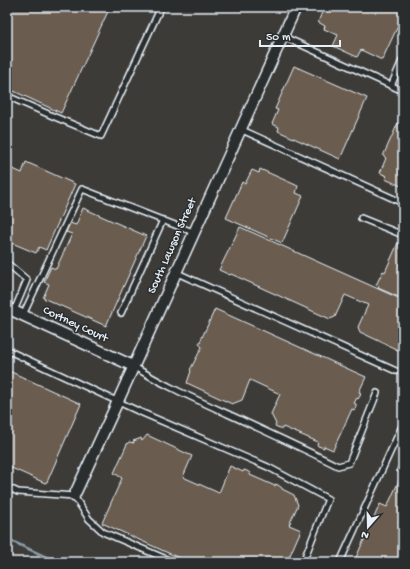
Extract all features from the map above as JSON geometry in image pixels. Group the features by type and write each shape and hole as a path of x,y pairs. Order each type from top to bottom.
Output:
{"street":[{"name":"South Lawson Street","path":"74,496 296,7"},
{"name":"Cortney Court","path":"15,311 133,366"}],"lane":[{"path":"7,96 101,136 161,7"},
{"path":"282,36 403,91"},
{"path":"391,86 403,58"},
{"path":"240,129 403,203"},
{"path":"15,311 82,189 194,232"},
{"path":"361,218 403,235"},
{"path":"121,313 163,220"},
{"path":"7,263 27,280 15,311"},
{"path":"175,272 396,371"},
{"path":"7,350 144,414 268,468 328,499 303,562"},
{"path":"133,366 181,393 292,442 338,466 349,463 377,393"},
{"path":"340,562 403,424"},
{"path":"7,487 18,492 74,496 89,519 103,532 173,562"}],"shaded area":[{"path":"7,7 403,7 403,562 7,562"}],"building":[{"path":"7,7 110,7 61,113 7,88"},
{"path":"321,7 399,7 403,9 403,15 382,60 361,50 357,57 333,46 338,35 324,29 325,26 318,22 324,8"},
{"path":"294,66 367,98 340,159 278,131 279,127 272,124 278,110 275,109"},
{"path":"402,114 403,187 385,179 387,176 380,173 386,158 383,156"},
{"path":"26,162 75,184 46,250 39,247 36,253 7,241 7,183 13,169 22,173"},
{"path":"260,169 298,186 296,193 303,196 282,243 226,218 242,182 245,184 252,170 259,173"},
{"path":"83,208 146,236 106,326 43,298 49,284 44,282 51,267 56,269 72,234 66,232 70,223 76,225"},
{"path":"240,227 403,300 403,353 360,332 358,327 368,305 345,295 335,317 330,319 219,270"},
{"path":"398,243 403,246 403,299 378,288 379,286 376,285 383,271 385,272"},
{"path":"215,309 366,377 359,392 361,393 360,396 354,403 356,404 356,407 354,410 352,409 333,450 324,446 324,448 318,446 318,442 283,427 282,429 275,426 276,424 271,414 280,394 250,380 242,400 232,404 187,383 190,370 202,347 199,344"},
{"path":"7,370 81,404 47,482 45,483 7,466"},
{"path":"147,435 192,456 183,477 219,493 230,466 243,472 244,470 247,471 250,475 275,486 275,484 278,485 282,489 294,495 298,505 289,525 301,530 287,562 188,562 102,523 122,478 114,473 127,444 129,442 134,443 133,441 141,438 142,441"},
{"path":"403,454 403,562 354,562 380,504 387,507 402,474 396,471"}],"waterway":[{"path":"7,539 57,562"}]}
